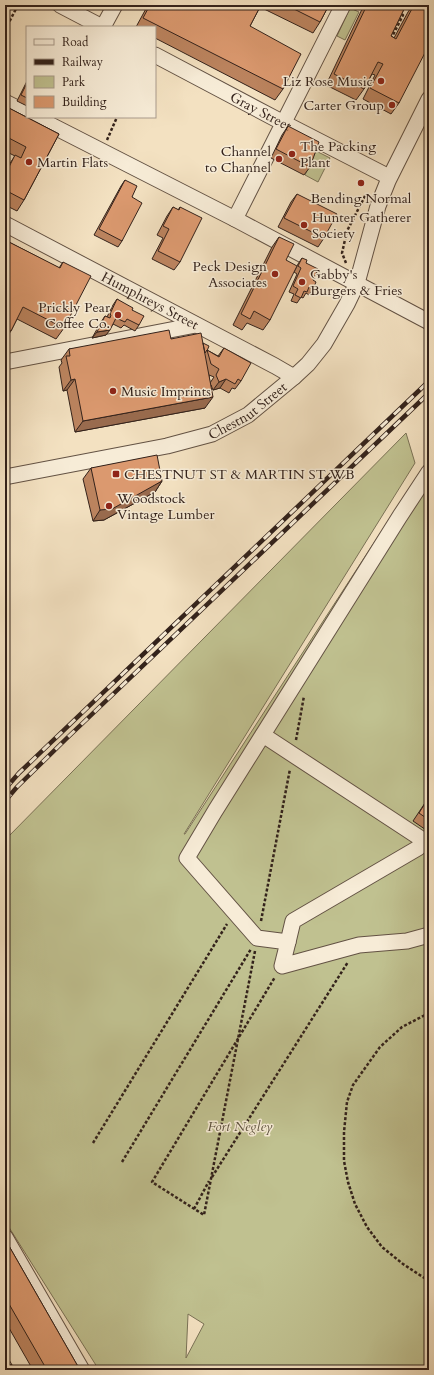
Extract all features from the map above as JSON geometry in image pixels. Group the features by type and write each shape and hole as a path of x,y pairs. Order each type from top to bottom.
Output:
{"street":[{"path":"60,5 101,26"},
{"path":"104,26 115,5"},
{"path":"234,219 342,5"},
{"name":"Gray Street","path":"156,56 389,177"},
{"name":"Chestnut Street","path":"5,477 167,446 212,434 248,415 294,377 308,364 324,344 347,304 357,283 378,206 389,177 429,99"},
{"path":"5,102 26,112"},
{"path":"37,118 357,283 429,322"},
{"name":"Humphreys Street","path":"5,224 294,377"},
{"path":"5,350 11,360 196,325"},
{"path":"288,942 258,938 187,858 215,811 429,472"},
{"path":"263,735 423,840 418,848 293,921 282,966 359,945 407,941 429,935"},
{"path":"5,1237 82,1370"}],"path":[{"path":"5,30 18,5"},
{"path":"390,40 403,15 400,14"},
{"path":"102,151 117,118"},
{"path":"341,275 346,264 342,253 347,231 368,190"},
{"path":"93,1143 234,912"},
{"path":"122,1162 258,938"},
{"path":"194,1209 211,1178 359,945"},
{"path":"204,1215 152,1182 282,966"},
{"path":"429,1013 402,1027 380,1047 353,1084 347,1102 344,1132 344,1162 355,1204 367,1227 382,1246 403,1264 429,1281"}],"green space":[{"path":"350,8 359,12 345,40 337,36"},
{"path":"316,151 330,158 318,182 305,175"},
{"name":"Fort Negley","path":"406,433 415,463 184,834 429,458 429,1370 99,1370 5,1221 5,840","holes":["188,1314 204,1324 186,1358"]}],"building":[{"path":"150,5 209,5 214,8 215,5 261,5 250,26 301,54 283,89 143,18"},
{"path":"286,5 329,5 320,22"},
{"path":"367,5 406,5 391,36 396,39 414,5 423,5 429,8 429,45 399,103 370,88 383,64 378,62 364,89 334,74"},
{"path":"26,85 26,98 21,95"},
{"name":"Martin Flats","path":"5,106 59,134 24,200 5,190 5,165 9,167 15,155 21,158 26,147 5,136"},
{"path":"288,126 319,142 310,167 276,149"},
{"path":"125,180 137,186 132,197 142,203 122,241 99,229"},
{"name":"Hunter Gatherer Society","path":"297,194 337,214 324,238 284,218"},
{"path":"173,207 179,210 180,207 202,218 180,262 158,251 169,229 163,226"},
{"path":"279,237 294,244 286,260 297,266 270,320 254,311 250,319 241,314"},
{"path":"5,240 60,268 63,262 91,276 64,328 23,307 11,331 5,328"},
{"name":"Gabby's Burgers & Fries","path":"302,258 307,260 306,263 318,269 313,280 316,282 313,289 309,287 307,292 304,291 301,298 295,295 298,289 293,286 301,268 298,266"},
{"path":"117,299 133,308 132,310 144,316 139,325 127,319 125,322 116,318 110,330 97,332 105,316 110,318 110,314"},
{"path":"169,330 171,339 201,333 213,397 83,421 75,379 71,380 66,356 70,356 69,349"},
{"path":"203,343 209,346 205,353"},
{"path":"224,348 251,363 241,381 238,379 235,384 226,379 219,382 216,375 219,369 211,364 207,350 219,357"},
{"name":"Woodstock Vintage Lumber","path":"157,455 162,481 112,509 100,510 91,468"},
{"path":"429,797 429,820 419,813"},
{"path":"5,1239 80,1370 47,1370 5,1297"}],"railway":[{"path":"5,789 19,773 429,381"},
{"path":"5,801 17,787 66,739 429,393"},
{"path":"5,1357 13,1370"}],"place":[{"name":"Liz Rose Music","path":"381,81"},
{"name":"Carter Group","path":"392,105"},
{"name":"The Packing Plant","path":"292,154"},
{"name":"Channel to Channel","path":"279,159"},
{"name":"Martin Flats","path":"29,162"},
{"name":"Bending Normal","path":"361,183"},
{"name":"Hunter Gatherer Society","path":"304,225"},
{"name":"Peck Design Associates","path":"275,274"},
{"name":"Gabby's Burgers & Fries","path":"302,282"},
{"name":"Prickly Pear Coffee Co.","path":"118,315"},
{"name":"Music Imprints","path":"113,391"},
{"name":"CHESTNUT ST & MARTIN ST WB","path":"116,474"},
{"name":"Woodstock Vintage Lumber","path":"109,506"}]}
